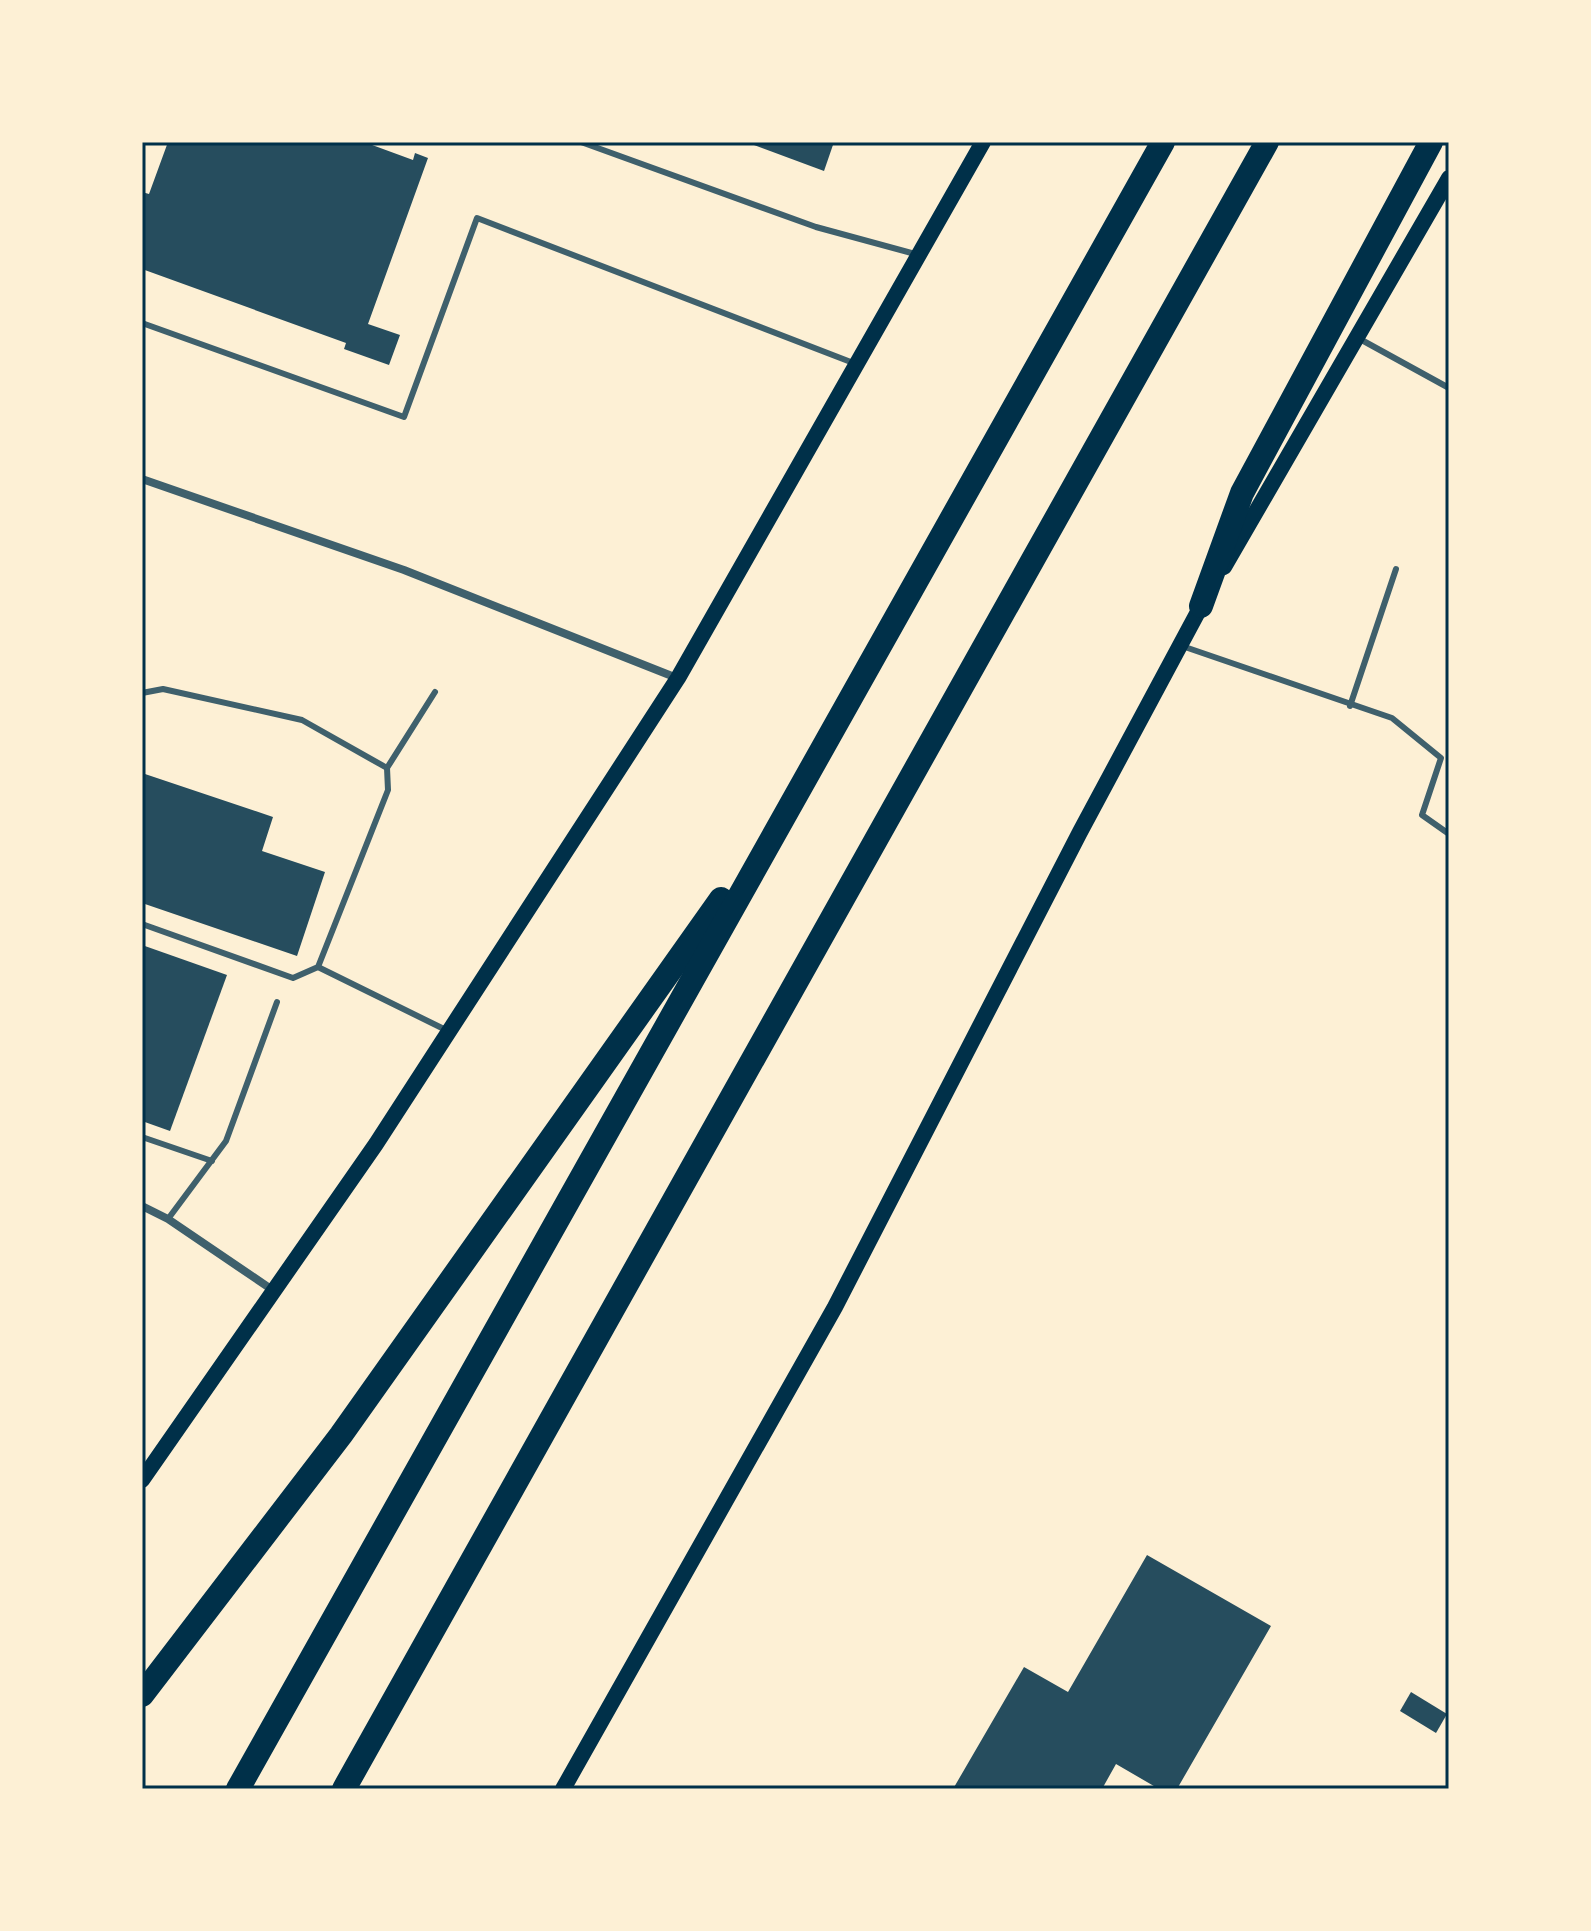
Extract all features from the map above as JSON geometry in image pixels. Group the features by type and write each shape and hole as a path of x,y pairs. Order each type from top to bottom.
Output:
{"highway":[{"path":"238,1789 1163,142"},
{"path":"344,1789 1267,142"},
{"path":"1201,606 1242,493 1431,142"},
{"path":"142,1695 341,1435 801,786"}],"main road":[{"path":"142,1480 449,1032 678,678 983,142"},
{"path":"563,1789 835,1307 1179,645 1449,178"}],"street":[{"path":"142,479 404,570 678,678"},
{"path":"142,1206 168,1219 274,1291"}],"lane":[{"path":"581,142 816,227 919,255"},
{"path":"142,323 404,417 477,218 856,364"},
{"path":"1358,338 1449,388"},
{"path":"1350,706 1396,569"},
{"path":"1179,645 1392,718 1441,758 1422,815 1449,834"},
{"path":"142,693 163,689 302,720 387,768"},
{"path":"142,924 293,978 318,967 388,790 387,768 435,692"},
{"path":"318,967 449,1032"},
{"path":"168,1219 226,1141 277,1002"},
{"path":"142,1137 212,1161"}],"building":[{"path":"168,142 364,142 413,160 415,153 428,158 368,324 400,335 389,365 344,349 346,343 142,269 142,192 149,194"},
{"path":"746,142 834,142 824,171"},
{"path":"142,773 273,817 262,851 325,872 297,956 142,903"},
{"path":"142,945 227,975 170,1131 142,1121"},
{"path":"1147,1555 1271,1626 1177,1789 1159,1789 1116,1764 1102,1789 953,1789 1024,1667 1068,1692"},
{"path":"1411,1692 1447,1714 1436,1733 1400,1711"}]}
